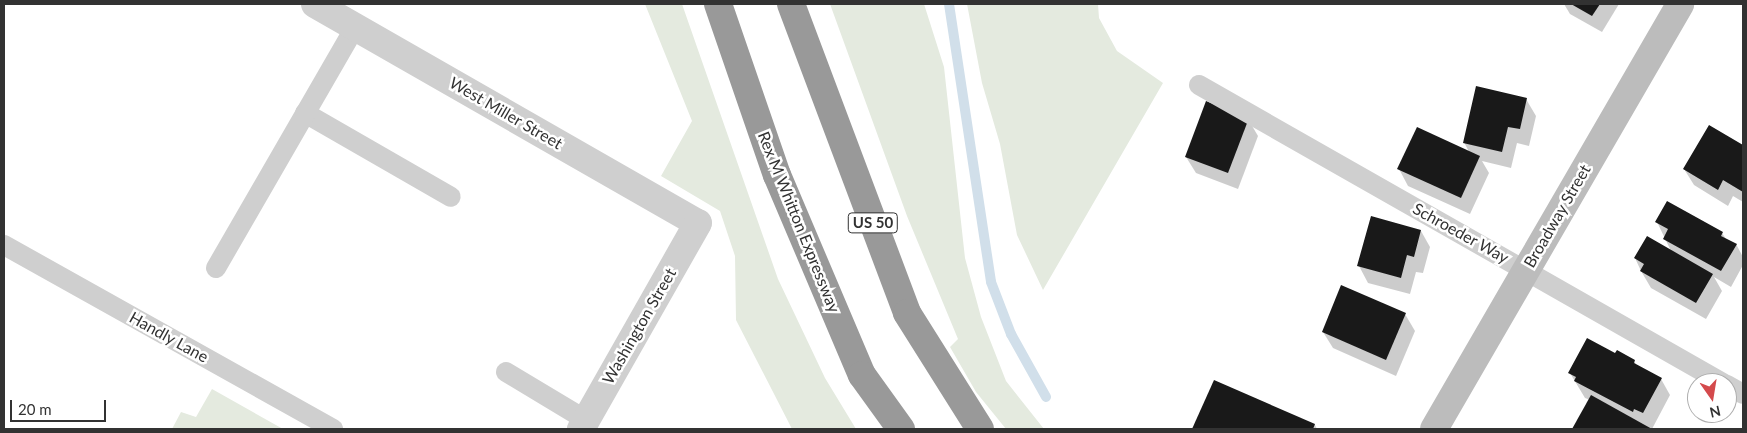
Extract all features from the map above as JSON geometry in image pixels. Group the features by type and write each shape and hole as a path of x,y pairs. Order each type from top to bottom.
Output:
{"highway":[{"name":"Rex M Whitton Expressway","path":"718,4 777,175 862,375 901,429"},
{"name":"US 50","path":"791,4 907,313 980,429"}],"street":[{"name":"West Miller Street","path":"315,4 698,223"},
{"name":"Broadway Street","path":"1434,429 1680,4"},
{"name":"Washington Street","path":"583,424 698,223"}],"lane":[{"path":"216,268 355,27"},
{"name":"Schroeder Way","path":"1199,85 1706,373"},
{"path":"305,113 451,196"},
{"name":"Handly Lane","path":"4,245 333,429"},
{"path":"506,372 583,424"}],"shaded area":[{"path":"645,4 682,4 778,279 825,378 856,429 792,429 736,320 735,256 720,211 661,176 692,121"},
{"path":"830,4 924,4 944,67 965,258 981,317 1006,381 1044,429 1006,429 976,392 950,347 958,339 907,216"},
{"path":"967,4 1098,4 1099,18 1117,51 1163,83 1043,290 1017,235 1000,144 982,83"},
{"path":"212,389 283,429 172,429 181,412 196,417"}],"building":[{"path":"1571,4 1600,4 1592,16"},
{"path":"1476,86 1527,98 1520,129 1508,127 1502,152 1463,143"},
{"path":"1206,101 1249,118 1228,173 1185,157"},
{"path":"1709,125 1743,145 1743,192 1723,180 1718,190 1683,169"},
{"path":"1417,127 1480,156 1461,198 1397,169"},
{"path":"1667,201 1723,232 1721,236 1737,244 1721,271 1663,239 1668,229 1655,222"},
{"path":"1371,216 1421,230 1414,257 1407,255 1401,278 1357,266"},
{"path":"1647,236 1713,274 1696,303 1640,271 1644,264 1634,258"},
{"path":"1341,285 1406,313 1386,360 1322,332"},
{"path":"1587,338 1615,353 1617,350 1635,360 1634,363 1662,378 1643,413 1634,409 1633,412 1574,381 1576,377 1568,373"},
{"path":"1214,380 1315,424 1313,429 1192,429"},
{"path":"1591,395 1652,429 1572,429"}],"waterway":[{"path":"949,4 991,282 1011,334 1046,397"}]}
